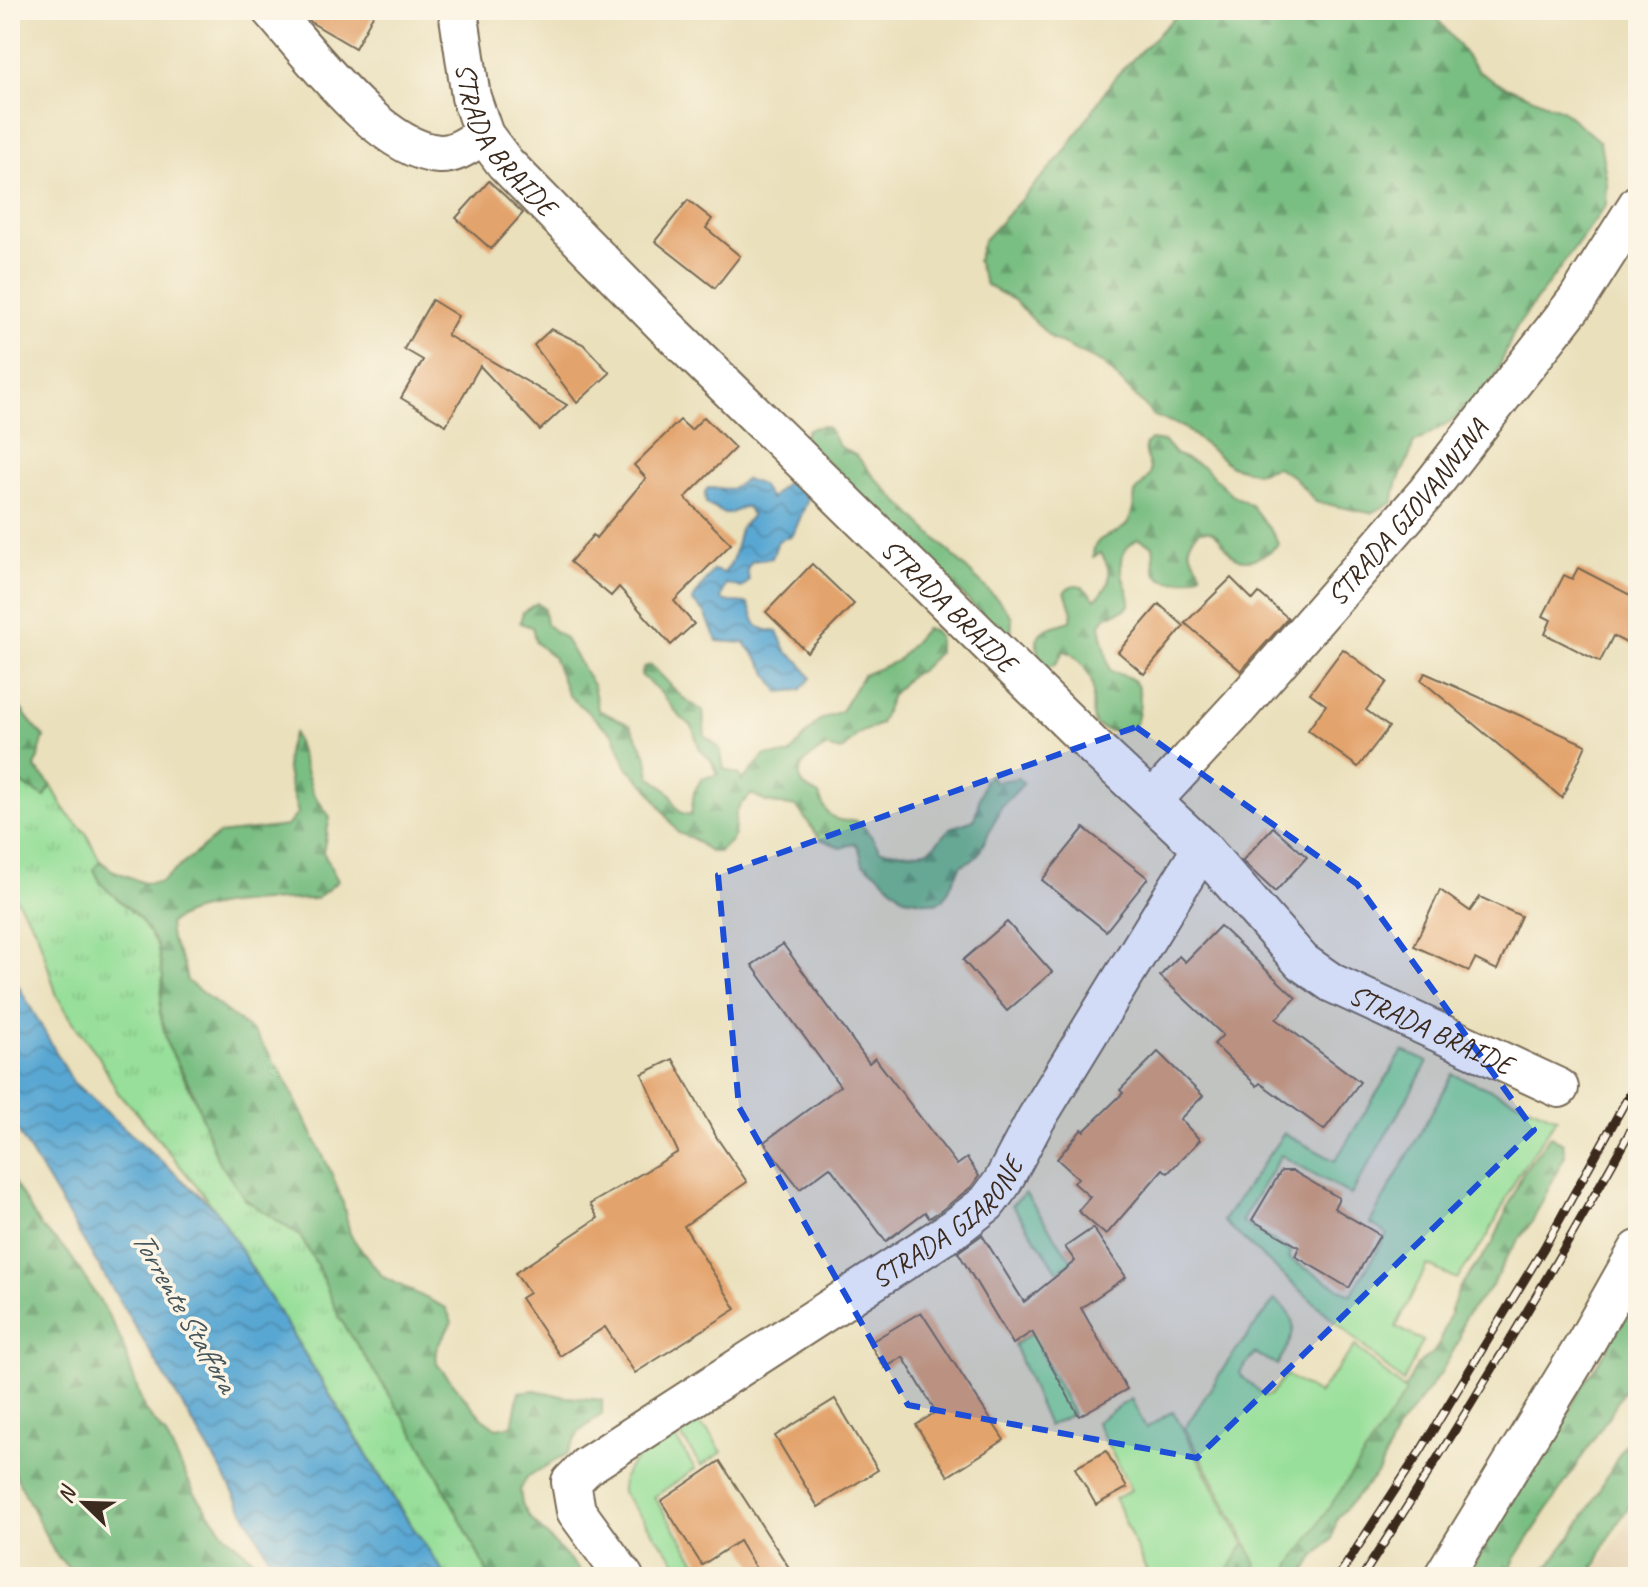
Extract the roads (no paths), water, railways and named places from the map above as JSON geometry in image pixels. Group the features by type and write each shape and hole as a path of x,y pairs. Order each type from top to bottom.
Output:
{"street":[{"path":"271,10 348,97 387,133 429,152 442,154 458,151 484,135"},
{"name":"STRADA BRAIDE","path":"458,10 471,97 484,135 505,163 666,327 1092,745 1202,848 1302,962 1332,983 1559,1088"},
{"name":"STRADA GIOVANNINA","path":"1153,800 1427,492 1577,300 1638,204"},
{"name":"STRADA GIARONE","path":"624,1577 576,1511 571,1482 587,1466 955,1228 987,1203 1013,1166 1036,1119 1202,848"},
{"path":"1443,1577 1585,1344 1638,1250"}],"water":[{"path":"790,478 799,483 808,499 793,535 778,541 772,558 752,561 747,569 749,581 742,588 726,584 721,599 748,604 756,624 777,632 787,652 800,662 811,678 800,690 779,692 745,643 717,641 705,613 692,601 713,570 724,573 728,568 741,528 752,515 746,506 725,514 706,504 705,492 708,488 731,489 746,479 761,485 770,499"},
{"name":"Torrente Staffora","path":"10,971 73,1082 216,1210 398,1506 447,1577 280,1577 221,1470 10,1118"}],"railway":[{"path":"1338,1577 1421,1450 1545,1246 1638,1079"},
{"path":"1362,1577 1504,1350 1638,1117"}]}
